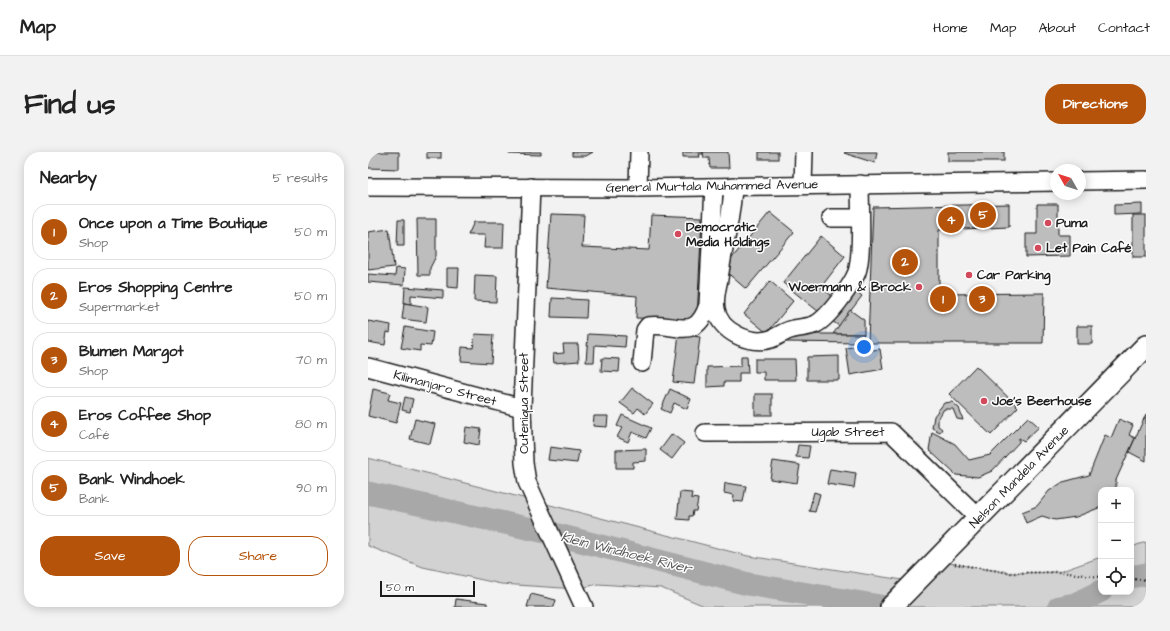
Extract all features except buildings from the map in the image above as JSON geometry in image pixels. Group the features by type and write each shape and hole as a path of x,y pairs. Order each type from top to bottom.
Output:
{"main road":[{"name":"Nelson Mandela Avenue","path":"891,607 1146,346"}],"street":[{"path":"638,188 639,152"},
{"path":"804,152 804,185"},
{"path":"1086,181 1146,180"},
{"name":"General Murtala Muhammed Avenue","path":"368,187 638,188 1050,182"},
{"path":"733,186 732,206 722,258 716,309 724,325 731,332 742,338 770,339 788,330 817,324 840,298 857,273 860,259 860,184"},
{"name":"Outeniqua Street","path":"531,187 522,408 524,463 528,482 584,607"},
{"path":"642,363 645,330 648,326 656,324 678,328 694,327 702,320 706,312 708,305 714,187"},
{"path":"831,218 860,218"},
{"name":"Kilimanjaro Street","path":"368,367 522,408"},
{"name":"Ugab Street","path":"705,433 891,432 979,518"}],"path":[{"path":"937,561 1011,573 1060,572 1098,577"},
{"path":"1134,579 1146,580"}],"shaded area":[{"path":"368,458 748,556 916,582 937,561 1011,573 1059,572 1098,558 1098,595 1134,595 1134,546 1146,542 1146,607 707,607 661,588 598,584 577,589 501,584 423,567 368,546"}],"waterway":[{"name":"Klein Windhoek River","path":"368,493 550,533 748,584 886,607"},
{"name":"Klein Windhoek River","path":"1134,576 1146,574"},
{"name":"Klein Windhoek River","path":"1059,607 1075,604 1098,592"}],"place":[{"name":"Bank Windhoek","path":"983,215"},
{"name":"Eros Coffee Shop","path":"951,220"},
{"name":"Puma","path":"1048,223"},
{"name":"Democratic Media Holdings","path":"678,234"},
{"name":"Let Pain Café","path":"1038,248"},
{"name":"Eros Shopping Centre","path":"905,262"},
{"name":"Car Parking","path":"969,275"},
{"name":"Woermann & Brock","path":"919,287"},
{"name":"Once upon a Time Boutique","path":"943,299"},
{"name":"Blumen Margot","path":"982,299"},
{"name":"Joe's Beerhouse","path":"984,401"}]}
